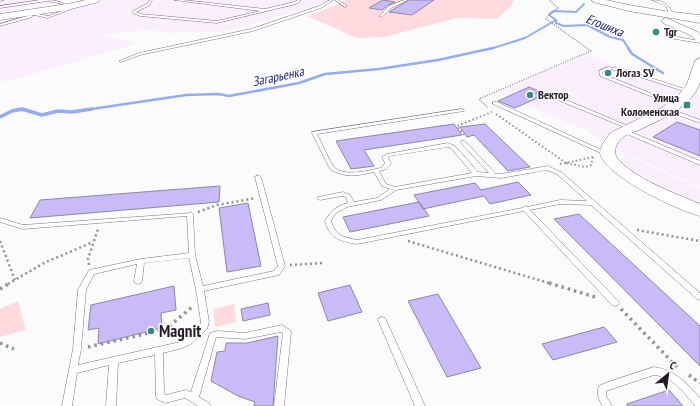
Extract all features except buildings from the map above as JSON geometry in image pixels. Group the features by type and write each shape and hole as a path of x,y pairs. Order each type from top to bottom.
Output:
{"street":[{"path":"0,17 28,15 64,3 96,0"},
{"path":"596,0 700,19 700,33"},
{"path":"609,3 675,24 695,34 700,41"},
{"path":"700,61 696,76 689,91 671,107 615,136 610,143 608,155 612,163 627,174 700,211"}],"lane":[{"path":"0,7 47,0 64,3"},
{"path":"151,0 150,4 134,12 140,14 217,22 295,3 300,0"},
{"path":"175,0 268,10"},
{"path":"209,4 215,0"},
{"path":"120,61 146,53 252,30 320,7 332,0"},
{"path":"336,0 346,6"},
{"path":"381,16 390,7 407,0"},
{"path":"653,0 666,4 669,7 670,14"},
{"path":"0,25 28,15"},
{"path":"671,32 670,39 700,41"},
{"path":"689,91 622,70 608,68 600,72 600,75 671,107 700,122"},
{"path":"562,100 700,164"},
{"path":"494,103 608,155"},
{"path":"462,110 314,133 332,168 344,174 383,169 388,162 385,159 386,156 448,145 452,147 476,174"},
{"path":"463,142 494,175"},
{"path":"594,203 560,202 357,242 341,239 331,231 328,221 334,212 345,206 379,199 394,189 476,174 501,176 541,168 553,169 594,203 700,297"},
{"path":"375,170 384,185 394,189"},
{"path":"200,289 276,273 282,266 262,197 258,177"},
{"path":"320,198 343,194 348,196 352,204"},
{"path":"525,208 615,302"},
{"path":"0,220 23,228 190,214 192,255 202,298 205,322 201,331 185,344 74,370"},
{"path":"67,406 77,348 82,290 91,272 141,261 192,255"},
{"path":"138,281 141,261"},
{"path":"382,320 420,406"},
{"path":"194,399 213,335 245,336 282,328 287,332 279,406"},
{"path":"159,351 160,396 165,399 186,394 206,406"},
{"path":"111,406 114,361"},
{"path":"607,406 602,396 602,389 654,371 662,371 670,374 700,405"}],"path":[{"path":"549,0 558,8 548,15 546,19 591,51 478,98 492,112 567,162 584,167 591,165 593,158 567,162"},
{"path":"463,142 464,136 457,126 492,112"},
{"path":"190,214 217,205 262,197"},
{"path":"91,272 88,260 101,221"},
{"path":"621,227 700,241"},
{"path":"389,236 615,302 679,368"},
{"path":"0,241 15,280"},
{"path":"0,289 44,263 93,242"},
{"path":"282,266 324,262"},
{"path":"77,348 100,345 166,329 202,298"},
{"path":"0,343 14,349"},
{"path":"684,372 700,383"}],"shaded area":[{"path":"32,0 53,4 0,13 0,1"},
{"path":"109,0 327,0 323,3 228,31 167,33 150,30 99,35 139,43 5,82 0,79 0,21 99,4"},
{"path":"345,0 514,0 511,6 497,19 457,18 384,37 357,38 307,16 339,4"},
{"path":"586,55 700,96 700,187 614,148 589,132 499,93"},
{"path":"627,155 700,189 700,204 614,163"},
{"path":"18,301 26,330 0,337 0,309"},
{"path":"234,304 236,322 215,327 213,309"}],"waterway":[{"name":"Егошиха","path":"556,20 549,15 554,11 576,12 584,4"},
{"name":"Загарьенка","path":"490,49 525,38 556,20"},
{"name":"Егошиха","path":"556,20 556,23 564,26 587,25 610,37 623,40 629,49"},
{"name":"Загарьенка","path":"85,110 186,95 218,94 229,96 299,83 325,74 379,69 438,60 493,48"},
{"name":"Егошиха","path":"628,48 632,54 663,73"},
{"name":"Загарьенка","path":"17,110 22,109 42,115 58,111 72,112 92,109"},
{"name":"Загарьенка","path":"0,117 17,110"},
{"name":"Загарьенка","path":"17,110 25,110"}],"place":[{"name":"Tgr","path":"656,32"},
{"name":"Логаз SV","path":"608,73"},
{"name":"Вектор","path":"530,95"},
{"name":"Улица Коломенская","path":"687,105"},
{"name":"Magnit","path":"151,331"}]}
